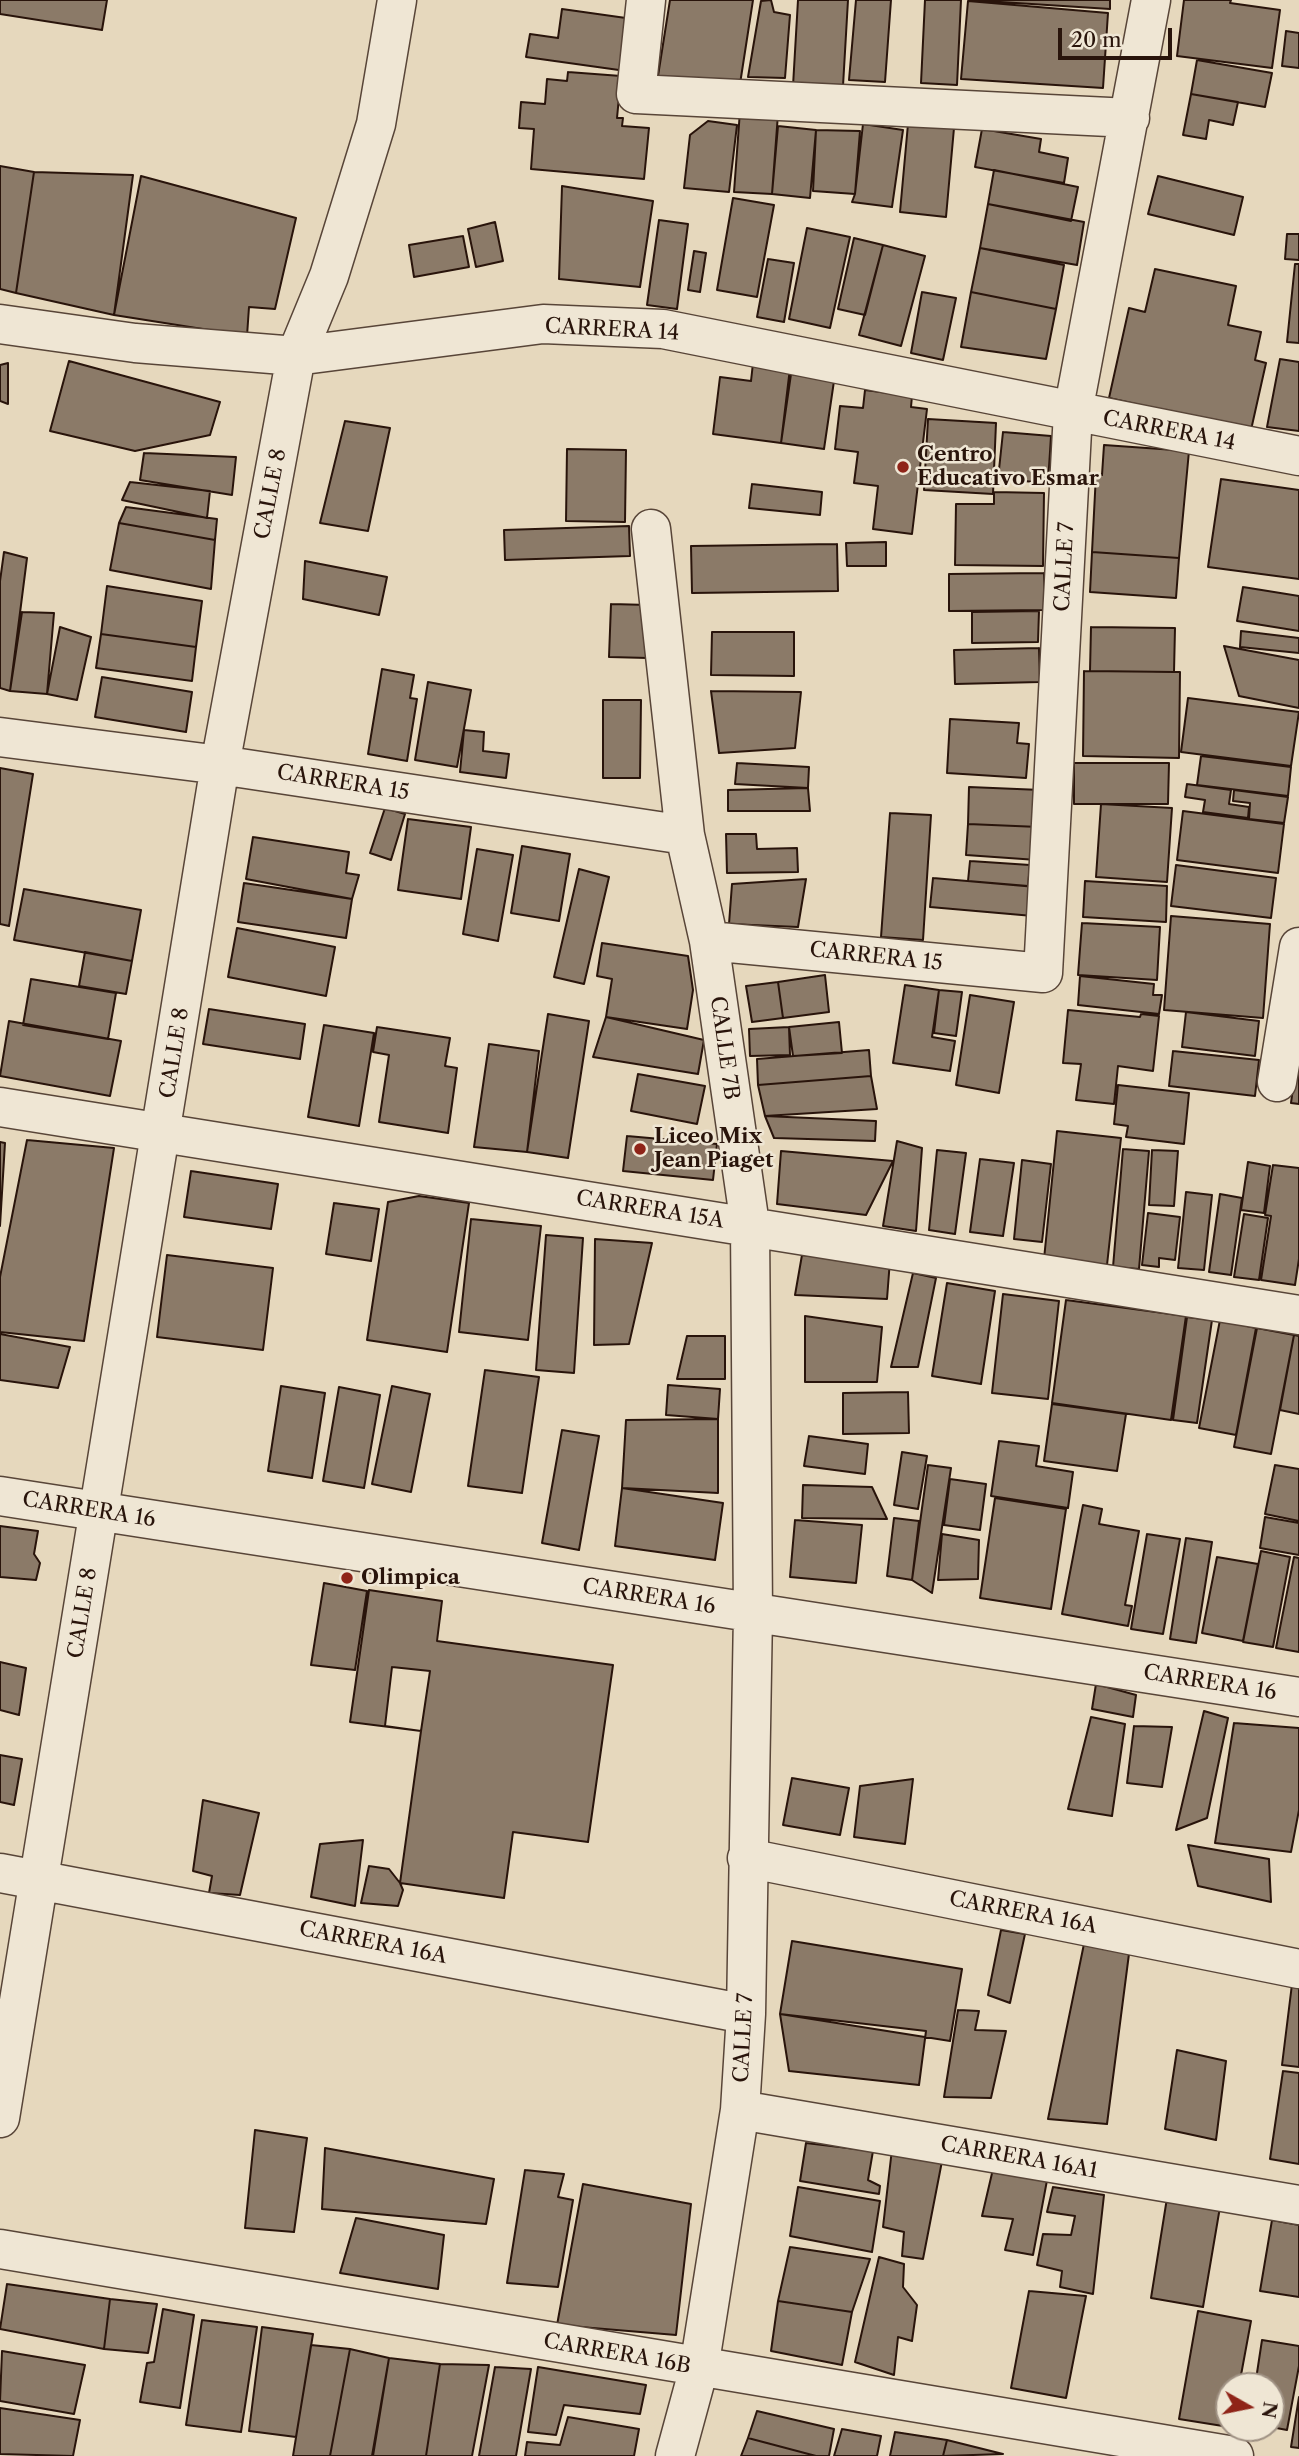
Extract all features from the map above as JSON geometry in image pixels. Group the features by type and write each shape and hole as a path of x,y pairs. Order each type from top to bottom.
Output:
{"street":[{"name":"CALLE 8","path":"0,2118 41,1880 220,765 296,356 329,276 376,124 397,0"},
{"path":"646,0 636,94 1130,118"},
{"name":"CALLE 7","path":"1042,973 1073,412 1151,0"},
{"name":"CARRERA 14","path":"0,324 135,343 296,356 543,324 663,329 1299,456"},
{"name":"CALLE 7B","path":"650,529 685,835 709,941 750,1225 753,1613"},
{"name":"CARRERA 15","path":"0,737 220,765 685,835"},
{"name":"CARRERA 15","path":"709,941 1042,973"},
{"path":"1278,1082 1299,947"},
{"name":"CARRERA 15A","path":"0,1107 1299,1315"},
{"name":"CARRERA 16","path":"0,1496 1299,1697"},
{"name":"CALLE 7","path":"675,2456 699,2368 740,2110 746,2014 753,1613"},
{"name":"CARRERA 16A","path":"747,1858 1297,1960"},
{"name":"CARRERA 16A","path":"0,1873 746,2014"},
{"name":"CARRERA 16A1","path":"740,2110 1299,2205"},
{"name":"CARRERA 16B","path":"0,2249 1234,2456"}],"building":[{"path":"0,0 107,0 102,30 0,14"},
{"path":"670,0 753,0 740,84 658,76"},
{"path":"771,0 774,12 790,15 785,78 748,77 761,1"},
{"path":"798,0 848,0 843,86 793,86"},
{"path":"856,0 891,0 885,82 849,80"},
{"path":"925,0 961,0 957,85 921,83"},
{"path":"969,0 1110,0 1110,9"},
{"path":"1184,0 1231,0 1230,3 1280,10 1272,68 1177,56"},
{"path":"968,1 1108,13 1103,88 961,79"},
{"path":"562,9 633,19 626,71 526,57 530,34 558,38"},
{"path":"1286,31 1299,33 1299,68 1282,66"},
{"path":"1197,60 1272,73 1265,107 1191,94"},
{"path":"568,72 621,76 617,118 623,118 622,126 649,128 644,179 531,169 534,129 519,128 521,102 545,104 547,79 567,81"},
{"path":"1191,94 1238,102 1233,125 1209,120 1206,139 1183,135"},
{"path":"740,111 778,114 772,194 734,192"},
{"path":"708,121 737,125 729,192 684,188 690,135"},
{"path":"863,124 903,130 892,207 852,202"},
{"path":"908,124 954,128 946,217 900,212"},
{"path":"778,126 816,130 810,198 772,194"},
{"path":"982,129 1041,139 1039,152 1068,158 1064,183 975,167"},
{"path":"816,130 860,131 855,194 813,191"},
{"path":"0,166 34,172 16,293 0,289"},
{"path":"994,170 1078,187 1071,221 988,204"},
{"path":"34,172 133,175 114,315 16,293"},
{"path":"141,176 296,218 275,309 249,307 247,336 114,315"},
{"path":"1158,176 1243,197 1234,235 1148,214"},
{"path":"562,186 653,201 640,287 559,279"},
{"path":"733,198 774,205 757,297 717,290"},
{"path":"988,204 1084,222 1077,265 980,248"},
{"path":"659,220 688,224 677,309 647,305"},
{"path":"495,222 503,261 476,267 468,229"},
{"path":"807,228 850,237 830,328 789,319"},
{"path":"1287,234 1299,234 1299,260 1285,259"},
{"path":"463,236 469,267 414,277 409,245"},
{"path":"854,238 883,245 865,315 838,309"},
{"path":"883,245 925,256 901,346 859,335"},
{"path":"980,248 1064,265 1056,309 971,292"},
{"path":"694,251 706,253 700,292 688,290"},
{"path":"768,259 794,263 784,322 757,317"},
{"path":"1295,264 1299,264 1299,343 1287,342"},
{"path":"1155,269 1236,286 1228,325 1261,332 1255,360 1266,363 1251,430 1109,398 1129,308 1145,312"},
{"path":"922,292 956,298 943,360 911,353"},
{"path":"971,292 1056,309 1046,359 961,347"},
{"path":"1280,359 1299,362 1299,431 1267,427"},
{"path":"69,361 220,402 210,435 135,451 50,431"},
{"path":"8,363 8,404 0,401 0,365"},
{"path":"753,363 790,368 781,443 713,434 720,377 751,381"},
{"path":"791,374 834,381 824,449 781,443"},
{"path":"865,390 912,396 911,407 927,409 912,534 873,529 878,486 854,483 858,452 835,449 840,406 863,408"},
{"path":"928,419 996,423 993,494 924,490"},
{"path":"345,421 390,428 368,531 320,523"},
{"path":"1003,432 1051,436 1048,483 998,479"},
{"path":"1104,445 1189,451 1179,558 1092,552 1096,474 1102,475"},
{"path":"567,449 626,450 625,522 566,521"},
{"path":"144,453 236,457 232,495 140,480"},
{"path":"1221,479 1299,490 1299,579 1208,567"},
{"path":"130,482 210,491 207,518 122,500"},
{"path":"752,484 822,492 820,515 749,508"},
{"path":"994,492 1044,493 1043,566 955,565 956,504 994,504"},
{"path":"126,507 217,519 215,540 119,523"},
{"path":"119,523 215,540 211,589 110,570"},
{"path":"629,526 630,556 505,560 504,530"},
{"path":"886,542 886,566 847,566 846,543"},
{"path":"837,544 838,591 692,593 691,546"},
{"path":"4,552 27,558 10,691 0,688 0,581"},
{"path":"1092,552 1179,558 1176,598 1090,592"},
{"path":"305,561 387,577 379,615 303,599"},
{"path":"1044,573 1045,610 949,611 949,574"},
{"path":"107,586 202,601 196,647 101,634"},
{"path":"1243,587 1299,596 1299,631 1237,621"},
{"path":"611,604 649,605 648,658 609,657"},
{"path":"1039,611 1038,642 972,643 972,612"},
{"path":"22,612 54,613 47,694 10,691"},
{"path":"60,627 91,637 77,700 47,694"},
{"path":"1091,627 1175,628 1174,672 1090,671"},
{"path":"1241,631 1299,638 1299,653 1240,647"},
{"path":"712,632 794,632 794,676 711,675"},
{"path":"101,634 196,647 192,681 96,668"},
{"path":"1224,646 1299,660 1299,708 1239,696"},
{"path":"1039,648 1040,682 955,684 954,650"},
{"path":"382,669 414,675 410,698 417,699 407,761 368,754"},
{"path":"1084,671 1180,672 1179,758 1083,756"},
{"path":"102,677 192,692 186,732 95,717"},
{"path":"428,682 471,690 457,767 415,760"},
{"path":"711,691 801,692 795,748 719,753"},
{"path":"1188,698 1299,712 1291,766 1181,752"},
{"path":"603,700 641,700 640,778 603,778"},
{"path":"950,719 1019,723 1017,743 1029,744 1026,778 947,773"},
{"path":"464,730 484,732 483,751 509,754 506,778 460,772"},
{"path":"1201,756 1291,767 1288,796 1197,785"},
{"path":"737,763 809,767 808,788 735,784"},
{"path":"1074,763 1169,763 1168,804 1074,804"},
{"path":"0,768 33,774 9,926 0,924"},
{"path":"1187,784 1231,790 1229,804 1249,807 1248,818 1203,812 1205,800 1185,797"},
{"path":"969,787 1041,790 1039,827 968,824"},
{"path":"808,788 810,811 728,811 728,790"},
{"path":"1234,790 1288,797 1284,823 1249,819 1250,803 1233,801"},
{"path":"1101,804 1172,808 1167,882 1096,877"},
{"path":"385,808 405,814 391,860 370,853"},
{"path":"1183,811 1284,824 1278,873 1177,860"},
{"path":"890,813 931,815 923,940 881,937"},
{"path":"408,819 471,827 461,899 398,890"},
{"path":"968,824 1039,827 1037,860 966,855"},
{"path":"726,834 756,834 757,849 797,848 798,872 727,873"},
{"path":"253,837 349,852 346,873 359,875 352,899 246,879"},
{"path":"522,846 570,854 559,921 511,913"},
{"path":"477,849 513,855 498,941 463,934"},
{"path":"970,861 1030,865 1028,886 968,881"},
{"path":"1176,865 1276,878 1271,918 1171,906"},
{"path":"579,869 609,877 584,984 554,977"},
{"path":"933,878 1036,887 1033,916 930,907"},
{"path":"806,879 798,927 729,924 732,884"},
{"path":"1085,881 1167,886 1166,922 1083,917"},
{"path":"244,883 352,899 346,938 238,922"},
{"path":"24,889 141,910 132,961 14,940"},
{"path":"1171,916 1270,924 1263,1018 1164,1010"},
{"path":"1082,923 1160,927 1157,980 1078,975"},
{"path":"237,928 335,947 326,996 228,977"},
{"path":"602,943 688,956 693,990 687,1029 606,1017 612,979 597,976"},
{"path":"85,952 132,961 126,994 79,986"},
{"path":"825,975 829,1012 783,1018 778,982"},
{"path":"1080,976 1154,984 1153,995 1162,995 1159,1014 1078,1005"},
{"path":"31,979 116,993 108,1039 23,1025"},
{"path":"778,982 783,1018 752,1022 746,986"},
{"path":"905,985 939,990 932,1037 955,1041 950,1071 893,1063"},
{"path":"939,990 962,992 956,1036 934,1033"},
{"path":"970,995 1014,1002 999,1093 956,1085"},
{"path":"209,1009 305,1024 300,1059 203,1044"},
{"path":"1068,1010 1140,1017 1141,1014 1159,1016 1153,1071 1118,1066 1114,1104 1076,1100 1081,1064 1063,1063"},
{"path":"1186,1012 1259,1021 1255,1056 1182,1047"},
{"path":"548,1014 589,1021 568,1158 527,1152"},
{"path":"606,1017 704,1040 698,1074 593,1057"},
{"path":"9,1021 121,1041 110,1096 0,1076"},
{"path":"839,1022 842,1053 793,1056 789,1027"},
{"path":"324,1025 374,1033 359,1126 308,1117"},
{"path":"377,1027 450,1038 445,1066 457,1068 448,1133 379,1122 389,1055 373,1052"},
{"path":"789,1027 790,1055 750,1056 749,1029"},
{"path":"489,1044 539,1051 527,1152 474,1147"},
{"path":"869,1050 871,1076 758,1085 757,1059"},
{"path":"1299,1050 1299,1104 1291,1103"},
{"path":"1173,1051 1259,1060 1255,1096 1169,1086"},
{"path":"638,1074 705,1086 697,1124 631,1111"},
{"path":"871,1076 877,1109 765,1116 758,1085"},
{"path":"1118,1085 1189,1093 1184,1144 1126,1137 1128,1126 1114,1124"},
{"path":"765,1116 876,1121 875,1141 774,1138"},
{"path":"1057,1131 1121,1138 1107,1265 1044,1259"},
{"path":"627,1136 717,1144 713,1180 623,1171"},
{"path":"27,1140 114,1148 84,1341 0,1332 0,1277"},
{"path":"897,1141 922,1148 916,1231 883,1226"},
{"path":"0,1142 5,1143 0,1226"},
{"path":"1123,1149 1149,1151 1139,1269 1113,1267"},
{"path":"937,1150 966,1153 955,1234 929,1230"},
{"path":"1152,1150 1178,1151 1174,1206 1149,1205"},
{"path":"781,1151 893,1161 866,1215 777,1204"},
{"path":"980,1159 1014,1163 1003,1236 970,1232"},
{"path":"1022,1160 1051,1164 1042,1242 1014,1239"},
{"path":"1248,1162 1270,1166 1264,1213 1241,1210"},
{"path":"1273,1165 1299,1168 1299,1259 1295,1285 1261,1280 1271,1216 1265,1215"},
{"path":"191,1171 278,1184 271,1229 184,1217"},
{"path":"1186,1192 1212,1195 1204,1270 1178,1268"},
{"path":"1220,1194 1242,1198 1231,1275 1209,1272"},
{"path":"419,1196 469,1203 447,1352 367,1340 388,1202"},
{"path":"334,1203 379,1209 371,1261 326,1254"},
{"path":"1148,1213 1180,1217 1175,1260 1159,1258 1159,1267 1142,1265"},
{"path":"1244,1214 1268,1218 1259,1280 1234,1277"},
{"path":"471,1219 541,1226 528,1340 459,1332"},
{"path":"546,1235 583,1238 574,1373 536,1370"},
{"path":"595,1239 652,1243 629,1344 594,1345"},
{"path":"167,1255 273,1268 263,1350 157,1337"},
{"path":"802,1255 890,1260 887,1299 795,1295"},
{"path":"913,1273 936,1278 918,1367 891,1367"},
{"path":"947,1283 995,1291 981,1384 932,1376"},
{"path":"1003,1294 1059,1301 1048,1399 992,1393"},
{"path":"1066,1300 1186,1316 1171,1420 1052,1403"},
{"path":"805,1316 882,1327 877,1382 805,1382"},
{"path":"1187,1317 1212,1320 1197,1423 1173,1420"},
{"path":"1220,1320 1256,1328 1236,1435 1199,1428"},
{"path":"1257,1328 1294,1335 1271,1454 1234,1447"},
{"path":"0,1334 70,1347 58,1388 0,1380"},
{"path":"1294,1335 1299,1336 1299,1414 1280,1410"},
{"path":"687,1336 725,1336 725,1379 677,1379"},
{"path":"485,1370 539,1377 522,1493 468,1486"},
{"path":"668,1385 720,1389 718,1419 666,1415"},
{"path":"281,1386 325,1393 312,1478 268,1471"},
{"path":"392,1386 430,1394 411,1492 372,1484"},
{"path":"339,1387 380,1395 364,1488 323,1481"},
{"path":"908,1392 909,1433 843,1434 843,1393"},
{"path":"1052,1404 1126,1414 1117,1471 1044,1461"},
{"path":"718,1419 718,1493 622,1488 626,1420"},
{"path":"562,1430 599,1436 579,1550 542,1543"},
{"path":"809,1436 868,1444 865,1474 804,1466"},
{"path":"999,1441 1039,1446 1036,1466 1073,1472 1068,1508 991,1496"},
{"path":"902,1452 927,1456 918,1509 894,1505"},
{"path":"928,1465 951,1468 932,1593 912,1580"},
{"path":"1275,1465 1299,1469 1299,1521 1265,1514"},
{"path":"950,1479 986,1484 980,1530 944,1525"},
{"path":"803,1485 872,1487 887,1519 802,1518"},
{"path":"622,1488 723,1503 715,1560 615,1546"},
{"path":"995,1498 1066,1509 1051,1609 980,1598"},
{"path":"1083,1505 1102,1509 1099,1524 1139,1531 1125,1605 1132,1606 1128,1626 1062,1614"},
{"path":"1265,1517 1299,1523 1299,1555 1260,1548"},
{"path":"894,1518 919,1521 912,1580 887,1576"},
{"path":"795,1520 862,1525 856,1583 790,1577"},
{"path":"0,1526 38,1531 34,1554 40,1563 36,1580 0,1577"},
{"path":"942,1534 979,1540 978,1579 938,1580"},
{"path":"1147,1534 1180,1539 1163,1634 1131,1629"},
{"path":"1186,1538 1212,1542 1196,1643 1170,1639"},
{"path":"1261,1551 1290,1557 1273,1647 1243,1642"},
{"path":"1217,1557 1258,1564 1243,1641 1202,1633"},
{"path":"1294,1557 1299,1558 1299,1652 1276,1648"},
{"path":"324,1583 367,1591 355,1670 311,1665"},
{"path":"369,1590 442,1601 437,1641 613,1665 588,1842 513,1832 504,1898 400,1883 421,1731 350,1722"},
{"path":"0,1662 26,1668 19,1715 0,1710"},
{"path":"392,1667 430,1671 421,1731 385,1726"},
{"path":"1096,1684 1136,1695 1133,1717 1092,1709"},
{"path":"1204,1711 1228,1718 1207,1818 1176,1830"},
{"path":"1091,1717 1125,1724 1112,1816 1068,1809"},
{"path":"1234,1723 1299,1728 1299,1810 1291,1852 1215,1843"},
{"path":"1134,1726 1172,1727 1162,1787 1127,1783"},
{"path":"0,1755 22,1759 14,1805 0,1802"},
{"path":"792,1778 849,1788 840,1835 783,1825"},
{"path":"913,1779 905,1844 854,1837 860,1786"},
{"path":"203,1800 259,1813 240,1895 209,1893 212,1876 193,1871"},
{"path":"363,1840 355,1906 311,1897 320,1844"},
{"path":"1188,1845 1269,1859 1271,1902 1198,1886"},
{"path":"369,1866 389,1869 400,1883 403,1890 398,1906 361,1903"},
{"path":"1001,1930 1025,1934 1010,2003 988,1995"},
{"path":"1085,1939 1130,1946 1107,2124 1048,2119"},
{"path":"792,1941 962,1969 950,2041 780,2014"},
{"path":"1293,1976 1299,1977 1299,2067 1282,2065"},
{"path":"958,2010 979,2011 975,2030 1006,2031 991,2098 944,2097"},
{"path":"780,2014 926,2031 919,2085 789,2071"},
{"path":"1177,2050 1226,2061 1216,2140 1165,2129"},
{"path":"1283,2071 1299,2073 1299,2164 1270,2159"},
{"path":"255,2130 307,2138 294,2232 245,2228"},
{"path":"806,2143 873,2151 868,2180 880,2186 879,2194 800,2181"},
{"path":"325,2148 494,2179 486,2224 322,2209"},
{"path":"892,2149 943,2156 923,2259 902,2256 904,2232 883,2227"},
{"path":"993,2169 1048,2175 1033,2255 1005,2250 1013,2219 982,2216"},
{"path":"525,2170 564,2174 558,2197 573,2200 558,2287 507,2283"},
{"path":"583,2184 691,2204 676,2335 557,2325"},
{"path":"798,2187 880,2201 872,2252 790,2236"},
{"path":"1053,2187 1104,2195 1093,2294 1060,2287 1062,2271 1037,2265 1043,2234 1071,2235 1075,2216 1047,2212"},
{"path":"1167,2198 1220,2207 1203,2307 1151,2298"},
{"path":"356,2218 444,2235 438,2289 340,2273"},
{"path":"1272,2220 1299,2225 1299,2297 1260,2291"},
{"path":"790,2247 870,2259 852,2312 778,2301"},
{"path":"879,2257 904,2264 903,2287 917,2305 912,2341 898,2337 894,2375 855,2362"},
{"path":"7,2284 110,2299 104,2349 0,2329"},
{"path":"1029,2291 1086,2296 1066,2398 1011,2388"},
{"path":"110,2299 157,2304 148,2353 104,2349"},
{"path":"778,2301 852,2312 842,2365 771,2351"},
{"path":"163,2309 194,2315 180,2408 140,2402 147,2363 154,2362"},
{"path":"1198,2311 1251,2321 1242,2372 1215,2372 1215,2425 1179,2419"},
{"path":"202,2320 257,2327 241,2432 186,2425"},
{"path":"262,2327 313,2334 296,2437 249,2431"},
{"path":"1262,2340 1299,2346 1299,2366 1287,2430 1285,2372 1257,2372"},
{"path":"311,2345 350,2349 330,2456 293,2456"},
{"path":"350,2349 389,2358 373,2456 330,2456"},
{"path":"2,2351 85,2365 74,2414 0,2401"},
{"path":"389,2358 440,2364 426,2456 372,2456"},
{"path":"440,2364 489,2365 472,2456 426,2456"},
{"path":"495,2367 531,2369 516,2456 479,2456"},
{"path":"538,2367 646,2385 640,2414 564,2405 556,2435 528,2432"},
{"path":"1299,2397 1299,2448 1291,2447"},
{"path":"0,2408 80,2420 73,2456 0,2454"},
{"path":"757,2411 834,2429 829,2456 816,2456 748,2438"},
{"path":"568,2417 639,2429 634,2456 525,2456 527,2442 560,2445"},
{"path":"842,2429 881,2436 877,2456 834,2456"},
{"path":"895,2432 947,2440 943,2456 890,2456"},
{"path":"748,2438 816,2456 741,2456"},
{"path":"947,2440 1003,2454 943,2456"}],"place":[{"name":"Centro Educativo Esmar","path":"903,467"},
{"name":"Liceo Mix Jean Piaget","path":"640,1149"},
{"name":"Olimpica","path":"347,1578"}]}
